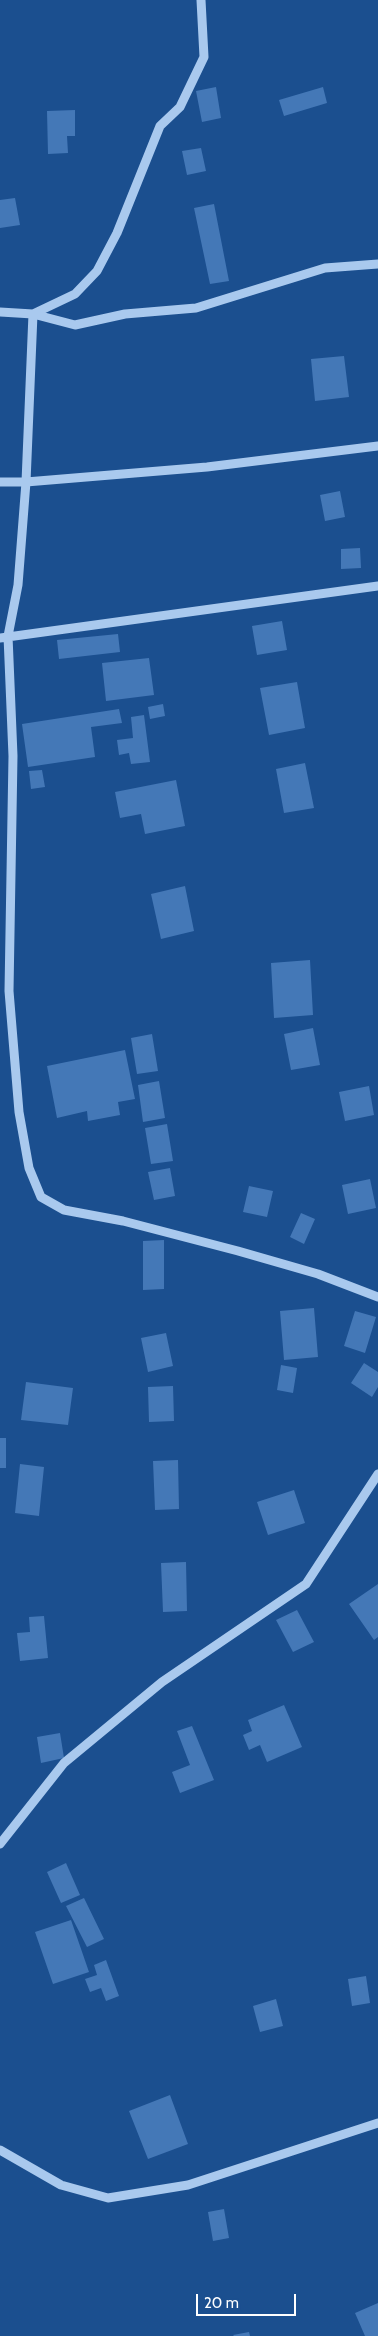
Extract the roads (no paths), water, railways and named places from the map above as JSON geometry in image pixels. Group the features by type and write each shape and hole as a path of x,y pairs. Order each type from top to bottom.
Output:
{"street":[{"path":"33,314 75,294 97,271 117,233 160,126 180,106 204,57 201,0"},
{"path":"0,312 33,314 74,325 126,314 196,308 324,268 378,264"},
{"path":"33,314 26,482 18,585 4,637 14,756 9,991 19,1112 29,1168 41,1197 64,1210 123,1221 238,1251 318,1274 378,1297"},
{"path":"0,482 26,482 207,467 378,446"},
{"path":"4,637 378,586"},
{"path":"0,1844 64,1763 162,1682 306,1584 378,1474"},
{"path":"0,2150 61,2185 108,2198 188,2185 378,2123"}]}
